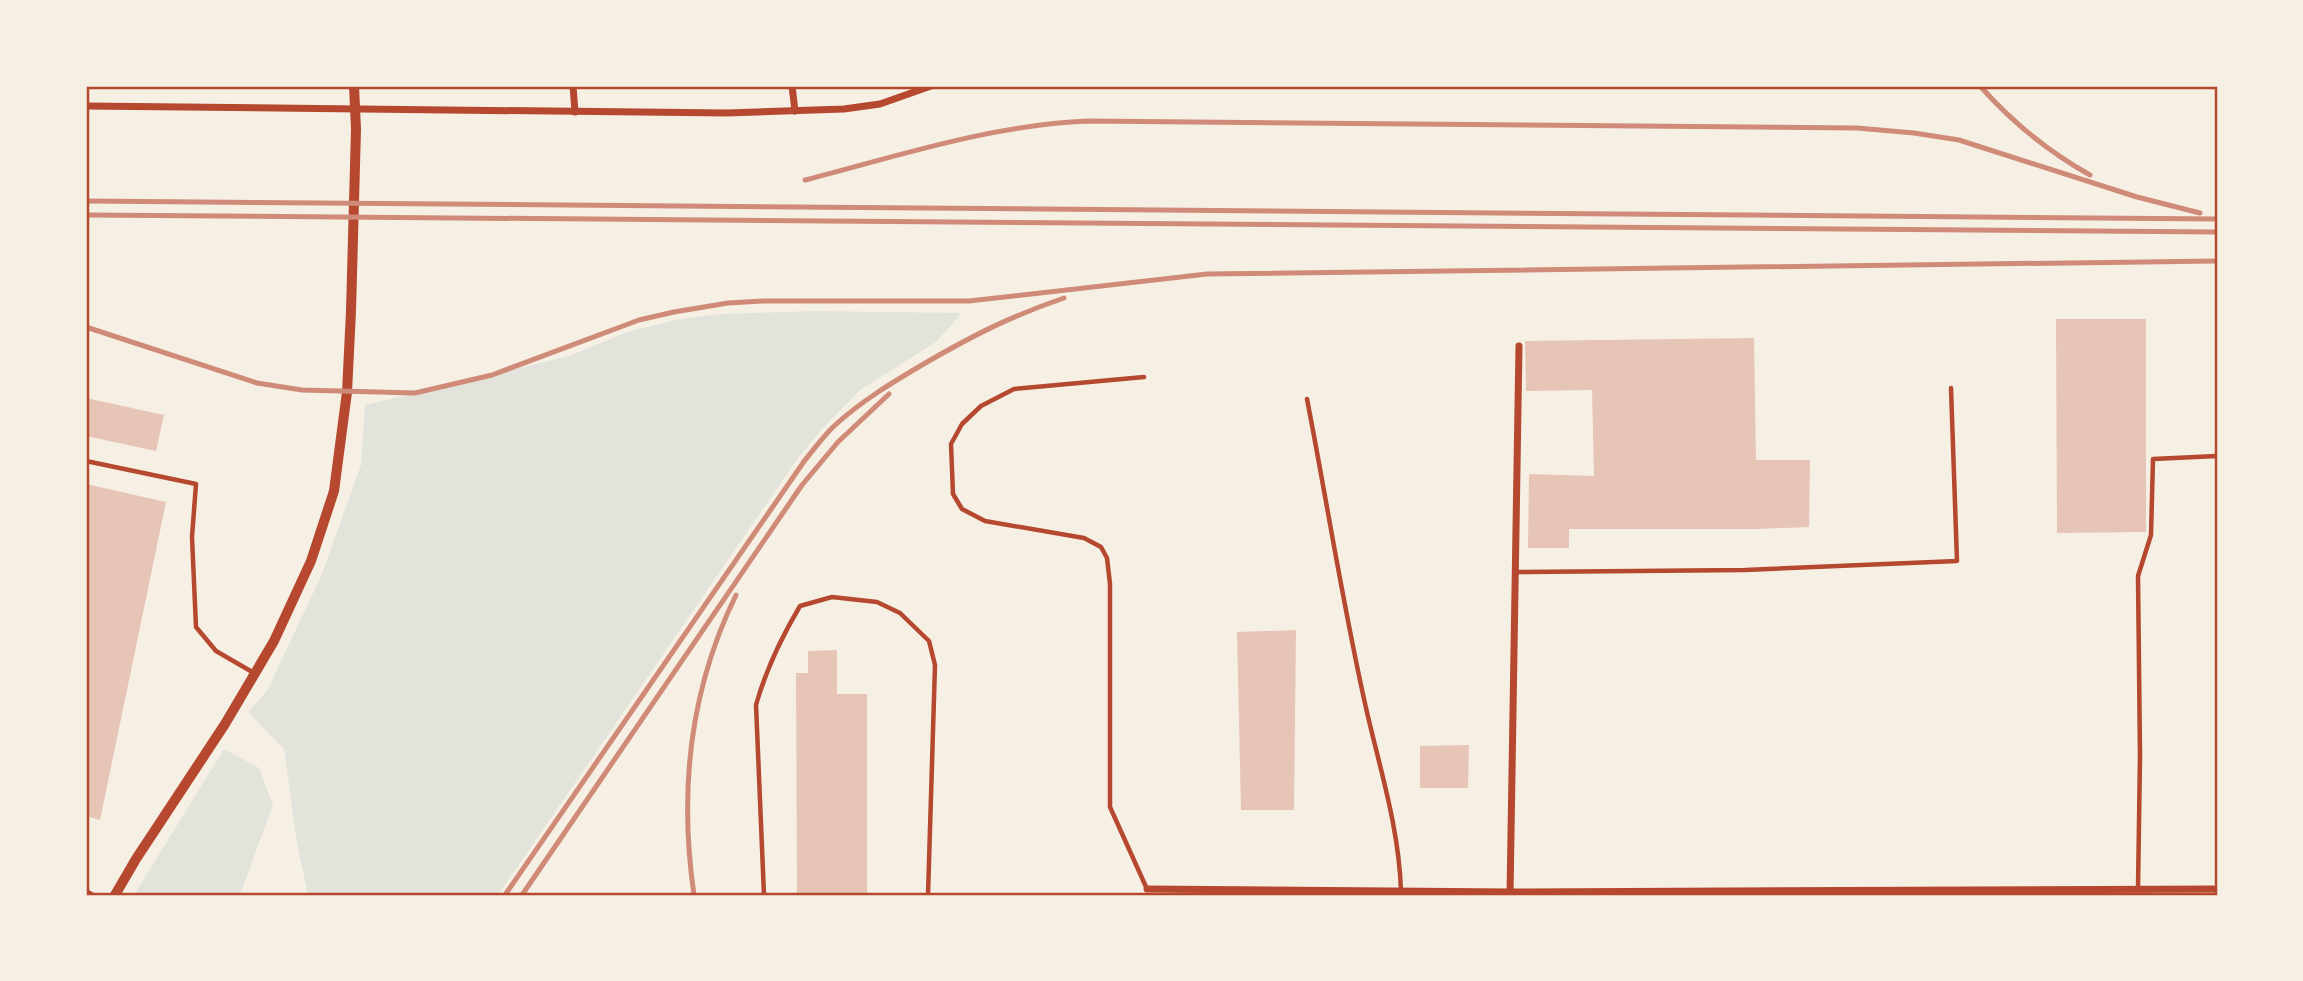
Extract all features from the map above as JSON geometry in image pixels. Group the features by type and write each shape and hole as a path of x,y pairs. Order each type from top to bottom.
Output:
{"street":[{"path":"115,895 274,641 311,561 334,491 347,393 351,311 354,86"},
{"path":"573,86 575,112"},
{"path":"792,86 795,111"},
{"path":"86,106 727,113 844,109 880,104 932,86"},
{"path":"1510,894 1519,346"},
{"path":"1147,889 1510,894 2217,889"}],"lane":[{"path":"1144,377 1014,389 981,406 962,424 951,444 953,494 962,509 985,521 1084,538 1101,547 1107,558 1110,584 1110,807 1147,889"},
{"path":"1515,572 1745,570 1957,561 1951,388"},
{"path":"1307,399 1366,707 1391,812 1400,866 1401,891"},
{"path":"2138,889 2138,576 2151,535 2153,459 2217,456"},
{"path":"86,461 196,484 192,537 196,627 216,651 254,674"},
{"path":"764,895 756,705 764,677 782,636 800,606 832,597 877,602 900,612 929,641 935,665 928,895"},
{"path":"86,891 93,895"}],"shaded area":[{"path":"812,311 962,313 936,342 860,390 798,458 498,895 308,895 297,843 284,749 248,712 267,691 322,574 361,465 365,405 569,356 630,331 680,319 720,314"},
{"path":"224,749 259,768 273,805 240,895 134,895"}],"building":[{"path":"2056,319 2146,319 2146,532 2057,533"},
{"path":"1754,338 1756,460 1810,460 1809,527 1569,529 1569,548 1528,548 1529,474 1594,476 1592,390 1526,391 1525,341"},
{"path":"86,398 164,415 156,451 86,436"},
{"path":"86,484 166,502 100,820 86,816"},
{"path":"1296,630 1294,810 1241,810 1237,632"},
{"path":"837,650 837,694 867,694 867,895 797,895 796,673 808,673 808,651"},
{"path":"1469,745 1468,788 1420,788 1420,746"}],"railway":[{"path":"1980,86 2031,135 2090,175"},
{"path":"805,180 980,135 1088,121 1857,128 1959,140 2137,197 2200,213"},
{"path":"86,201 2217,219"},
{"path":"86,215 2217,232"},
{"path":"86,327 257,383 302,390 415,393 492,375 639,320 728,303 969,301 1207,274 2217,261"},
{"path":"505,895 805,460 829,431 878,392 944,352 1010,319 1064,298"},
{"path":"522,895 802,485 838,442 889,394"},
{"path":"694,895 688,818 692,742 708,667 736,595"}]}
